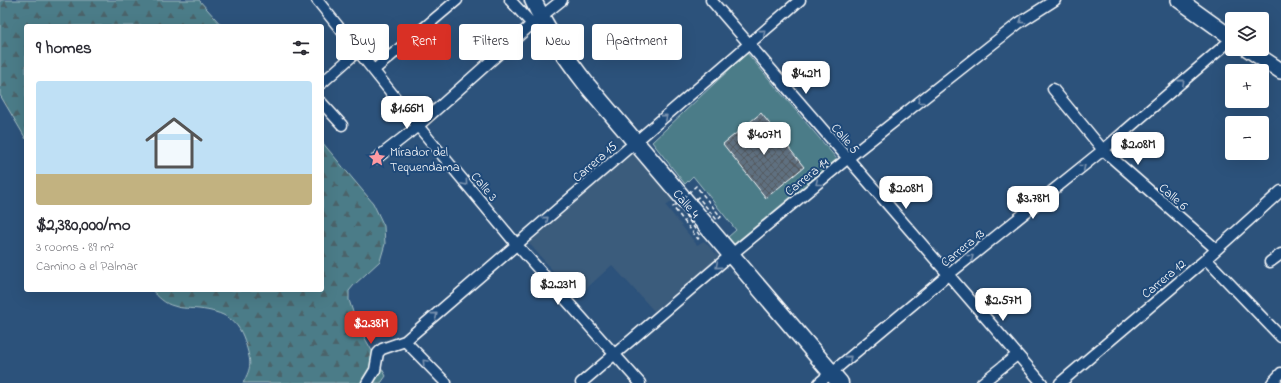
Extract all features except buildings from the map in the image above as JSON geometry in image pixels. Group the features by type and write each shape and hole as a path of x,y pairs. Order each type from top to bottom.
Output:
{"main road":[{"path":"533,0 536,21"},
{"path":"1179,0 1225,34"},
{"name":"Calle 4","path":"536,21 635,143 836,378"},
{"path":"1258,56 1281,71"}],"street":[{"name":"Calle 3","path":"317,0 337,24"},
{"path":"374,70 457,0"},
{"name":"Calle 4","path":"510,0 536,21"},
{"path":"377,158 418,126 536,21 562,0"},
{"name":"Calle 5","path":"710,0 1042,383"},
{"name":"Carrera 15","path":"405,341 800,0"},
{"name":"Carrera 14","path":"581,383 731,255 847,159 1018,23 1055,0"},
{"name":"Carrera 13","path":"819,383 836,378 948,275 1103,150 1225,45"},
{"path":"324,81 348,60"},
{"name":"Calle 3","path":"366,60 418,126 517,245 615,353 640,383"},
{"name":"Calle 6","path":"1053,89 1103,150 1216,249"},
{"path":"324,105 342,125"},
{"name":"Carrera 12","path":"1060,383 1206,259 1281,191"},
{"path":"1270,262 1281,254"},
{"path":"1206,259 1281,337"},
{"path":"367,383 375,370 378,353 382,349 405,341 446,383"},
{"path":"982,383 1018,355"},
{"path":"1272,383 1281,374"}],"path":[{"path":"686,210 682,212 700,236 698,239 673,207 696,186 721,217 717,220 698,197 695,200"}],"shaded area":[{"path":"632,151 674,200 666,206 697,245 704,241 719,257 654,311 612,265 576,298 529,243"}],"green space":[{"path":"0,0 199,0 220,24 24,24 24,136 0,95"},
{"path":"747,53 837,159 734,244 728,237 736,230 693,176 685,184 652,142"},
{"path":"324,144 373,203 384,226 385,244 380,261 349,291 349,300 357,324 386,376 381,383 243,383 248,372 250,360 243,336 235,323 229,318 216,312 180,308 168,304 154,292 324,292"}],"place":[{"name":"Mirador del Tequendama","path":"377,158"}]}
